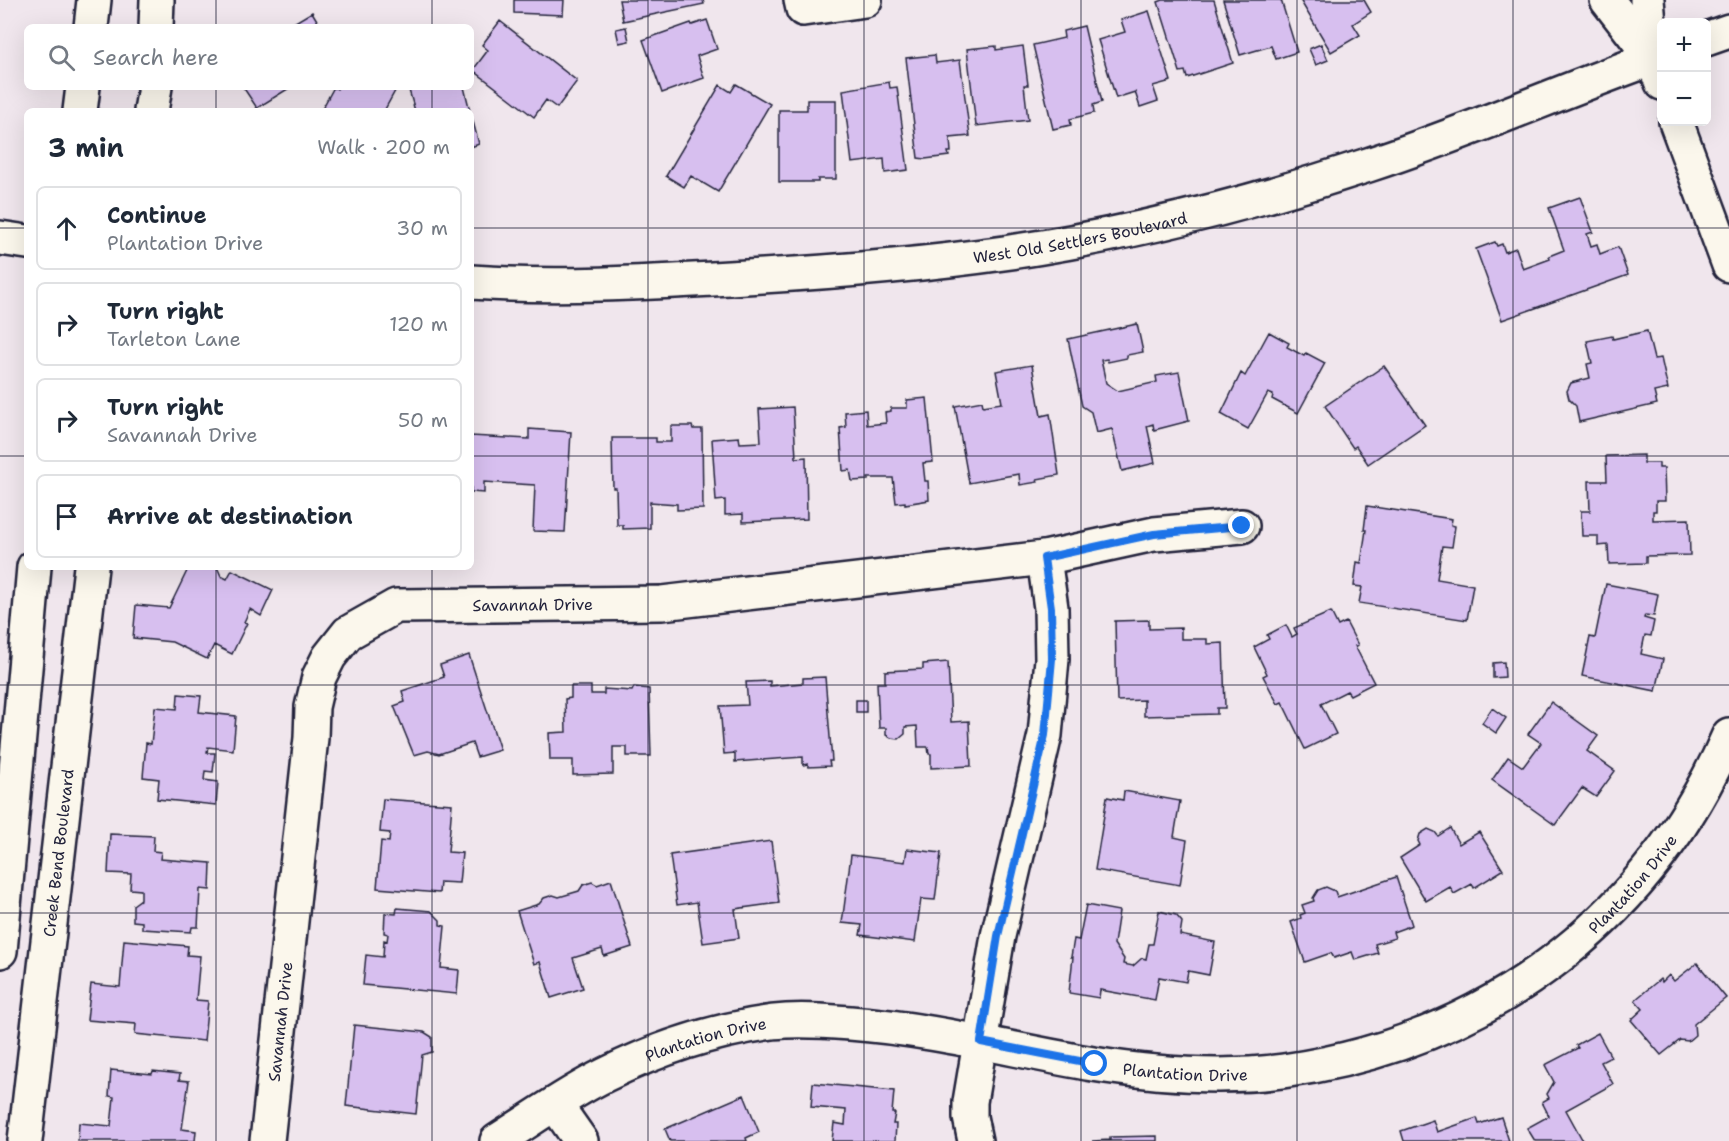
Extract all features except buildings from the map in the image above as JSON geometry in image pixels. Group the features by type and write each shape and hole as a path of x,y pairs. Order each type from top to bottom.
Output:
{"street":[{"path":"91,24 94,0"},
{"path":"156,0 156,24"},
{"path":"801,0 803,9 865,0"},
{"path":"1607,0 1657,64"},
{"path":"1647,0 1657,59"},
{"path":"1711,38 1729,31"},
{"name":"West Old Settlers Boulevard","path":"474,282 519,285 604,285 828,273 1005,253 1128,231 1250,200 1369,165 1657,65"},
{"path":"80,108 83,90"},
{"path":"152,108 154,90"},
{"path":"1677,126 1729,264"},
{"path":"0,238 24,242"},
{"name":"Savannah Drive","path":"267,1141 312,707 319,677 329,657 348,633 396,606 662,603 1044,558 1154,534 1242,526"},
{"path":"975,1141 970,1117 970,1102 998,936 1045,735 1052,659 1051,608 1044,558"},
{"path":"0,951 34,570"},
{"name":"Creek Bend Boulevard","path":"25,1141 91,570"},
{"name":"Plantation Drive","path":"497,1141 602,1076 650,1055 698,1038 774,1022 822,1020 869,1024 1095,1064 1165,1072 1234,1074 1280,1071 1373,1053 1461,1019 1502,997 1579,941 1646,875 1674,837 1729,735"},
{"path":"555,1104 581,1141"}],"route":[{"path":"1095,1064 981,1042 998,936 1045,735 1052,659 1051,608 1044,558 1154,534 1242,526"}]}
